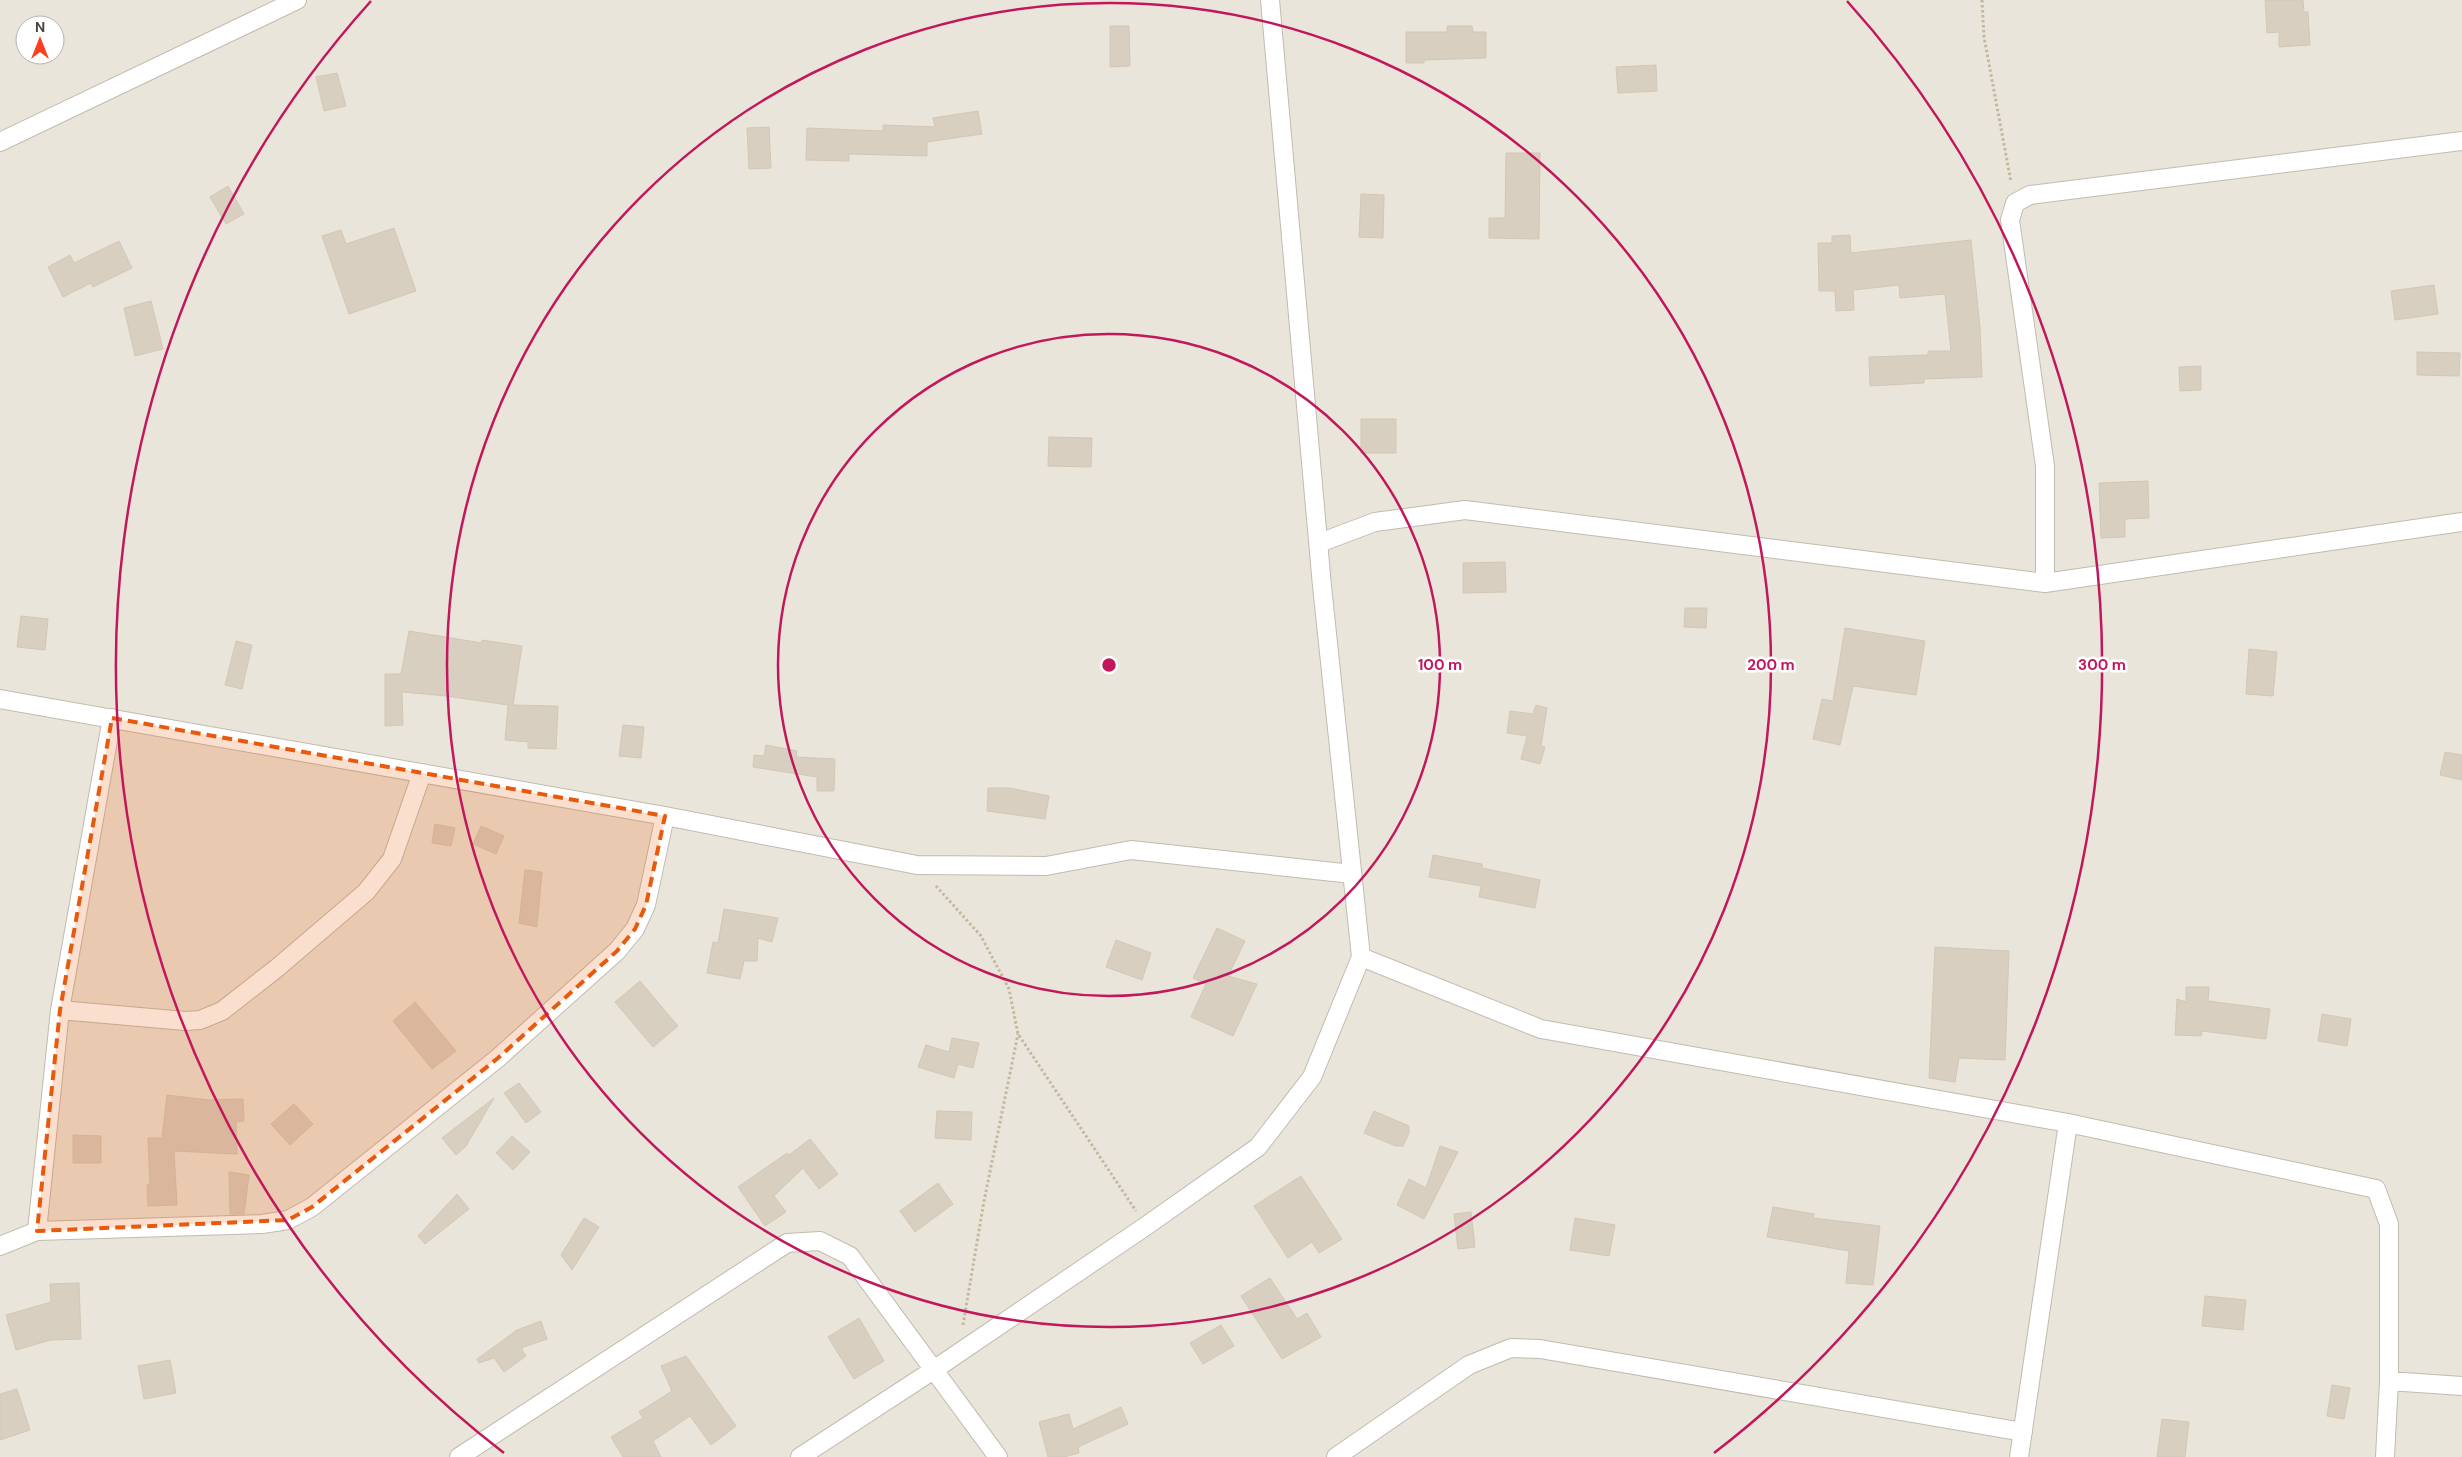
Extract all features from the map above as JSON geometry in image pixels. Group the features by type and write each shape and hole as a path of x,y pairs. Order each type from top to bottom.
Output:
{"street":[{"path":"0,142 297,0"},
{"path":"800,1457 959,1353 1146,1226 1258,1147 1312,1077 1361,957 1319,543 1270,0"},
{"path":"2045,583 2044,466 2010,220 2015,203 2030,195 2462,141"},
{"path":"1319,543 1375,522 1464,510 2045,583 2462,522"},
{"path":"0,699 665,816 917,865 1046,866 1132,850 1352,874"},
{"path":"37,1231 60,1010 112,718"},
{"path":"60,1010 185,1021 200,1020 222,1011 277,968 366,892 384,872 395,852 422,773"},
{"path":"0,1246 37,1231 262,1224 288,1220 312,1207 498,1058 617,952 635,929 646,904 665,816"},
{"path":"1361,957 1541,1029 2068,1123 2376,1189 2388,1224 2389,1381 2385,1457"},
{"path":"2019,1457 2068,1123"},
{"path":"459,1457 486,1450 787,1243 820,1241 850,1256 998,1457"},
{"path":"1336,1457 1469,1365 1511,1348 1540,1349 2024,1432"},
{"path":"2389,1381 2462,1386"}],"path":[{"path":"1982,0 1984,37 2015,203"},
{"path":"917,865 981,936 1009,989 1018,1034 1146,1226"},
{"path":"959,1353 984,1201 1018,1034"}],"highlighted area":[{"path":"112,718 665,816 646,905 635,929 617,951 498,1058 312,1207 288,1220 37,1231 60,1010"}],"shaded area":[{"path":"0,0 2462,0 2462,1457 0,1457"}],"building":[{"path":"2265,0 2303,0 2304,12 2308,12 2310,45 2279,47 2279,32 2267,33"},
{"path":"1110,26 1129,26 1130,66 1110,67"},
{"path":"1447,26 1472,26 1473,32 1486,32 1486,58 1424,60 1424,63 1406,63 1406,32 1447,32"},
{"path":"1656,65 1657,91 1618,93 1616,67"},
{"path":"337,73 346,106 324,111 316,77"},
{"path":"978,111 982,134 927,142 927,156 849,154 849,161 806,160 807,128 883,131 883,125 935,127 933,118"},
{"path":"769,127 771,168 749,169 747,128"},
{"path":"1506,153 1540,153 1539,239 1489,238 1489,218 1505,218"},
{"path":"228,186 244,214 226,224 210,197"},
{"path":"1361,194 1384,195 1383,238 1359,237"},
{"path":"394,228 416,291 349,314 322,236 341,230 346,244"},
{"path":"1850,235 1851,253 1971,240 1980,327 1982,377 1924,379 1924,383 1870,386 1869,357 1928,355 1928,351 1951,351 1945,294 1900,298 1899,285 1853,290 1854,310 1836,311 1835,291 1819,291 1818,243 1832,243 1832,236"},
{"path":"119,241 132,268 93,287 91,283 63,297 48,267 70,255 74,263"},
{"path":"2434,285 2438,314 2395,320 2391,291"},
{"path":"151,301 163,349 135,356 124,308"},
{"path":"2417,352 2460,353 2459,376 2417,375"},
{"path":"2201,366 2201,390 2180,391 2179,367"},
{"path":"1361,419 1396,419 1396,453 1361,453"},
{"path":"1049,437 1092,438 1091,467 1048,466"},
{"path":"2148,481 2149,518 2125,519 2125,537 2101,538 2099,483"},
{"path":"1505,562 1506,592 1463,593 1463,563"},
{"path":"1685,608 1707,608 1706,628 1684,627"},
{"path":"21,616 48,619 45,650 17,647"},
{"path":"1845,628 1925,641 1916,695 1853,686 1840,745 1813,739 1822,699 1833,701"},
{"path":"409,631 482,643 482,640 522,646 513,705 558,706 556,749 528,748 528,742 505,740 508,705 446,696 402,692 403,725 385,726 385,674 401,674"},
{"path":"236,641 252,645 242,689 225,685"},
{"path":"2249,649 2277,652 2273,696 2246,694"},
{"path":"1536,705 1547,708 1541,746 1545,747 1540,764 1521,759 1527,736 1507,733 1510,711 1533,714"},
{"path":"623,725 644,727 641,758 619,756"},
{"path":"766,745 797,751 796,757 835,759 834,791 817,791 817,777 753,767 754,755 764,756"},
{"path":"2445,752 2462,755 2462,780 2440,775"},
{"path":"988,788 1010,788 1049,796 1045,819 987,811"},
{"path":"435,824 455,828 451,846 432,843"},
{"path":"481,826 504,836 496,854 473,844"},
{"path":"1433,855 1482,864 1482,868 1540,880 1535,908 1479,897 1481,886 1429,877"},
{"path":"525,870 542,872 537,927 519,923"},
{"path":"724,909 778,918 772,942 758,938 757,961 744,961 740,979 707,973 713,942 718,943"},
{"path":"1217,928 1245,941 1228,976 1257,984 1233,1036 1191,1017 1206,984 1193,978"},
{"path":"1116,940 1151,953 1142,980 1106,967"},
{"path":"1935,947 2009,951 2005,1060 1959,1058 1955,1082 1929,1078"},
{"path":"640,981 678,1026 653,1047 615,1002"},
{"path":"2186,987 2209,987 2208,1001 2270,1009 2266,1039 2202,1031 2201,1036 2175,1035 2177,999 2186,1002"},
{"path":"415,1002 456,1051 432,1069 393,1021"},
{"path":"2322,1014 2351,1019 2347,1046 2318,1041"},
{"path":"952,1038 979,1043 973,1068 958,1064 954,1078 918,1067 926,1045 949,1052"},
{"path":"519,1083 541,1112 526,1123 504,1093"},
{"path":"167,1095 209,1100 243,1099 244,1121 236,1122 237,1154 174,1151 177,1205 148,1206 147,1185 150,1185 148,1138 162,1138"},
{"path":"494,1098 466,1146 456,1155 442,1138"},
{"path":"294,1104 313,1124 290,1145 271,1124"},
{"path":"937,1111 972,1112 971,1140 935,1138"},
{"path":"1374,1111 1409,1126 1409,1133 1403,1146 1396,1146 1364,1133"},
{"path":"73,1135 101,1136 101,1163 73,1163"},
{"path":"512,1136 530,1152 513,1170 496,1153"},
{"path":"810,1139 838,1174 819,1189 803,1168 774,1196 786,1212 765,1226 738,1187 787,1153 789,1155"},
{"path":"1440,1146 1458,1152 1424,1219 1397,1205 1409,1179 1426,1188"},
{"path":"229,1172 249,1175 244,1214 230,1214"},
{"path":"1301,1176 1342,1239 1319,1253 1312,1242 1288,1258 1254,1206"},
{"path":"938,1183 953,1204 915,1232 900,1211"},
{"path":"457,1194 469,1209 425,1244 418,1236"},
{"path":"1773,1207 1814,1214 1813,1218 1880,1226 1873,1285 1846,1283 1849,1251 1767,1237"},
{"path":"1471,1212 1475,1247 1458,1249 1454,1214"},
{"path":"584,1218 599,1227 572,1270 561,1255"},
{"path":"1575,1218 1615,1225 1609,1256 1570,1250"},
{"path":"1270,1278 1297,1319 1307,1313 1321,1337 1282,1359 1241,1296"},
{"path":"79,1283 81,1339 51,1340 16,1350 6,1315 51,1302 50,1284"},
{"path":"2205,1296 2246,1300 2243,1330 2202,1326"},
{"path":"859,1318 884,1361 854,1379 828,1337"},
{"path":"541,1321 547,1339 521,1348 526,1356 504,1372 494,1358 479,1363 477,1359 517,1330"},
{"path":"1221,1325 1234,1346 1203,1364 1190,1343"},
{"path":"686,1356 736,1426 711,1445 690,1416 653,1441 661,1457 623,1457 611,1437 643,1418 639,1412 672,1391 661,1366"},
{"path":"170,1360 176,1393 144,1399 138,1366"},
{"path":"2332,1385 2350,1388 2344,1419 2327,1416"},
{"path":"17,1389 30,1430 0,1440 0,1394"},
{"path":"1121,1407 1128,1424 1078,1447 1079,1453 1064,1457 1048,1457 1039,1422 1069,1414 1073,1429"},
{"path":"2162,1419 2189,1422 2185,1457 2157,1457"}]}
